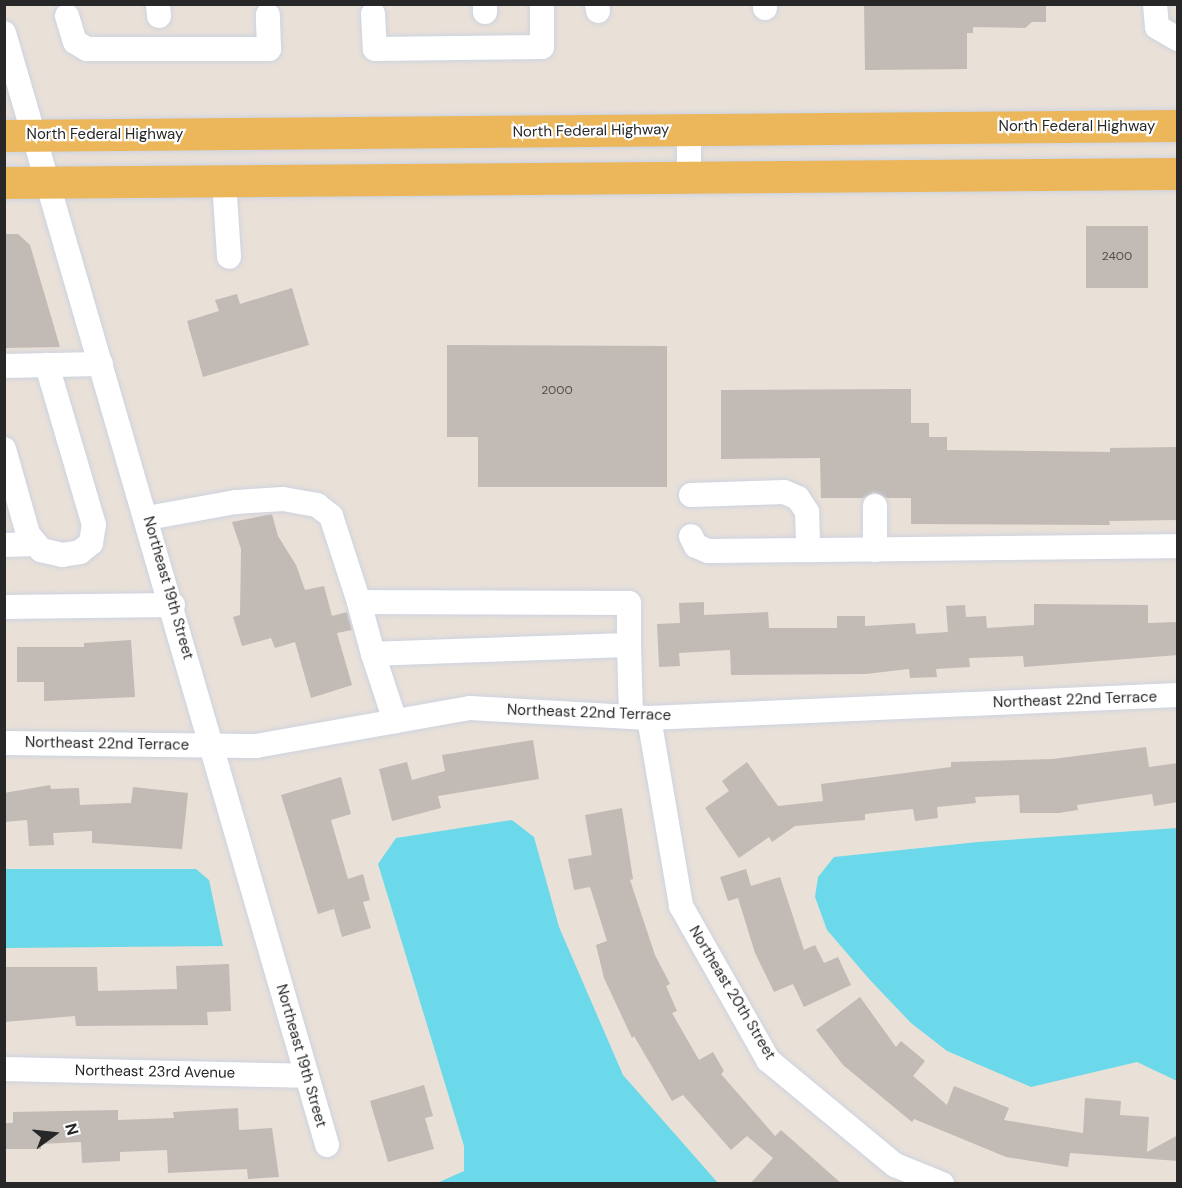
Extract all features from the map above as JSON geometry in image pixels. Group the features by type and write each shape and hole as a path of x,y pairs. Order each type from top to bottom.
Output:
{"main road":[{"name":"North Federal Highway","path":"19,136 1178,126"},
{"path":"4,183 1178,174"}],"street":[{"path":"373,14 375,49 542,47 542,4"},
{"path":"1155,4 1156,27 1178,39"},
{"path":"67,16 75,42 87,49 269,49 268,15"},
{"name":"Northeast 19th Street","path":"5,36 19,136 47,183 173,605 327,1145"},
{"path":"689,130 689,177"},
{"path":"224,181 228,257"},
{"path":"4,366 101,364"},
{"path":"4,449 28,534 41,550 62,555 80,552 91,543 94,525 47,365"},
{"path":"691,495 784,492 798,498 807,512 808,550"},
{"path":"147,518 248,501 283,499 317,505 331,516 395,721"},
{"path":"875,506 875,550"},
{"path":"691,536 696,546 708,551 1178,546"},
{"path":"4,545 36,544"},
{"name":"Northeast 20th Street","path":"359,602 629,603 629,645 640,718 681,906 768,1060 895,1165 942,1184"},
{"path":"4,607 173,605"},
{"path":"373,654 629,645"},
{"name":"Northeast 22nd Terrace","path":"4,743 256,746 470,708 640,718 1178,695"},
{"name":"Northeast 23rd Avenue","path":"4,1069 306,1076"}],"water":[{"path":"512,820 534,837 559,927 623,1075 718,1183 437,1183 464,1171 464,1146 378,864 396,838"},
{"path":"1177,828 1177,1081 1137,1062 1031,1087 947,1051 911,1023 827,930 815,897 818,877 834,857 978,842"},
{"path":"5,869 196,869 209,880 223,946 5,948"}],"building":[{"path":"864,4 1046,4 1046,22 1032,22 1025,28 973,27 973,33 967,33 967,69 865,70"},
{"path":"1086,226 1148,226 1148,288 1086,288"},
{"path":"4,234 18,234 30,245 60,347 4,348"},
{"path":"292,288 309,345 203,377 187,321 219,311 215,300 237,294 240,304"},
{"path":"447,345 667,346 667,487 478,487 478,437 447,437"},
{"path":"911,389 911,423 929,423 929,437 947,437 947,450 1110,452 1110,448 1178,447 1178,520 1109,521 1110,525 911,524 911,498 886,498 874,492 863,498 821,498 820,458 721,459 721,390"},
{"path":"272,514 278,536 296,565 305,590 324,586 332,616 347,612 352,630 337,633 352,685 311,698 295,642 275,648 271,638 242,646 233,617 240,615 241,549 232,522"},
{"path":"704,602 704,615 768,612 769,628 837,628 837,616 865,616 865,626 915,623 916,634 948,632 946,606 965,605 966,617 986,616 987,628 1034,625 1034,604 1148,605 1148,623 1178,622 1178,655 1024,667 1023,656 969,658 970,667 936,669 937,677 910,678 909,669 866,674 731,675 730,650 679,653 680,666 659,667 657,624 680,623 679,603"},
{"path":"131,640 135,697 44,701 44,682 17,682 17,647 84,647 84,643"},
{"path":"533,740 539,779 438,796 441,808 392,821 379,769 407,762 412,780 445,771 442,755"},
{"path":"1146,747 1149,767 1178,763 1178,802 1154,806 1152,794 1077,805 1078,810 1059,813 1020,813 1019,795 975,797 976,803 937,807 938,818 915,821 913,809 865,814 865,820 795,826 772,842 769,837 739,858 705,808 729,791 722,781 747,762 778,806 823,801 821,784 951,767 951,762 1053,759"},
{"path":"341,777 351,814 331,820 348,879 363,874 370,900 363,902 371,928 342,937 334,909 318,914 281,795"},
{"path":"50,785 51,789 79,788 80,805 131,803 133,787 188,793 182,849 92,843 92,831 53,833 54,845 29,846 27,820 4,822 4,793"},
{"path":"622,808 633,879 630,880 655,955 670,984 666,986 677,1011 672,1013 699,1060 713,1052 724,1071 721,1074 775,1136 781,1130 842,1184 750,1184 773,1158 747,1136 731,1150 683,1095 672,1101 634,1036 632,1038 604,978 596,945 607,941 590,887 574,890 568,859 592,855 585,815"},
{"path":"746,869 751,886 780,877 804,950 815,945 824,963 838,957 851,985 804,1007 793,984 774,992 755,953 738,898 728,901 720,877"},
{"path":"229,964 231,1011 207,1012 208,1025 76,1026 75,1016 4,1022 4,967 97,967 98,991 177,989 176,966"},
{"path":"860,997 896,1047 901,1041 925,1061 913,1076 947,1105 954,1086 1009,1108 1004,1120 1083,1133 1085,1098 1121,1101 1120,1115 1149,1117 1147,1152 1178,1135 1178,1161 1070,1153 1068,1167 1006,1157 914,1119 912,1122 843,1065 816,1030"},
{"path":"424,1085 433,1116 425,1118 434,1149 388,1162 370,1101"},
{"path":"238,1108 239,1130 272,1128 279,1177 248,1179 247,1169 168,1173 167,1150 120,1152 120,1161 82,1163 81,1142 41,1144 41,1149 4,1149 4,1123 13,1123 13,1112 118,1110 118,1120 174,1118 173,1112"}]}
